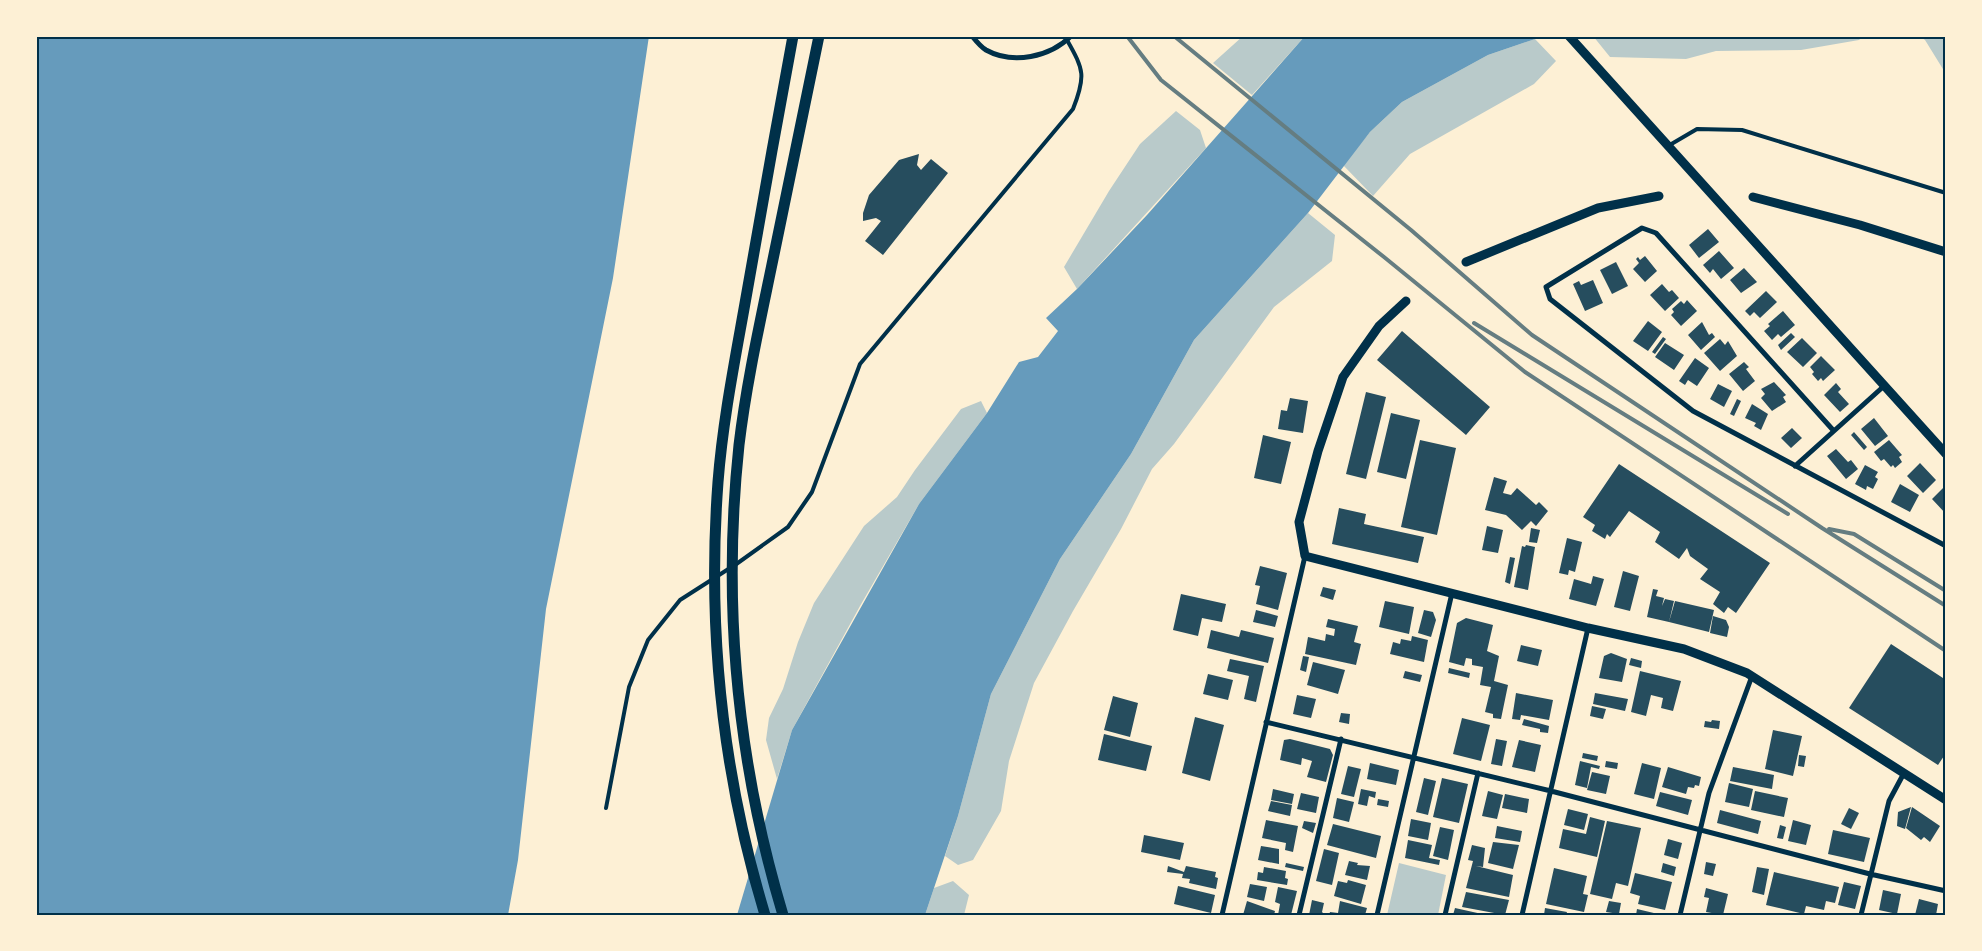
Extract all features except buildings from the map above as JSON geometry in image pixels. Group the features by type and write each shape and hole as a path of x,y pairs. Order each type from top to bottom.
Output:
{"highway":[{"path":"765,915 737,811 721,713 716,656 718,482 731,382 793,36"},
{"path":"783,915 766,859 753,800 739,711 731,597 736,484 744,412 758,334 819,36"}],"street":[{"path":"972,36 986,50 1015,59 1048,53 1069,38"},
{"path":"1569,36 1946,454"},
{"path":"1466,262 1598,208 1659,196"},
{"path":"1753,197 1860,225 1946,252"},
{"path":"1833,430 1656,233 1642,228 1546,287 1550,299 1693,412 1946,546"},
{"path":"1222,915 1305,556 1299,522 1318,451 1343,377 1379,326 1406,301"},
{"path":"1795,466 1884,386"},
{"path":"1305,556 1588,628 1684,648 1752,676 1946,800"},
{"path":"1377,915 1452,593"},
{"path":"1522,915 1588,628"},
{"path":"1680,915 1709,793 1752,676"},
{"path":"1266,722 1551,791 1870,874 1946,891"},
{"path":"1299,915 1341,740"},
{"path":"1445,915 1478,773"},
{"path":"1861,915 1889,801 1904,773"}],"lane":[{"path":"606,808 629,687 648,640 680,600 755,552 788,527 812,492 860,364 1073,109 1082,85 1080,63 1069,38"},
{"path":"1668,146 1698,129 1742,130 1946,193"}],"shaded area":[{"path":"1243,36 1305,36 1252,95 1213,63"},
{"path":"1593,36 1864,36 1859,40 1801,50 1716,51 1686,59 1610,57"},
{"path":"1919,36 1946,36 1946,74 1925,40"},
{"path":"1535,39 1556,61 1534,84 1410,154 1373,196 1343,165 1370,132 1402,102 1488,55"},
{"path":"1176,111 1200,130 1206,148 1077,289 1064,267 1109,191 1140,144"},
{"path":"1308,213 1335,235 1332,261 1274,307 1174,444 1152,469 1121,529 1034,683 1009,761 1001,811 973,860 958,865 945,856 958,816 991,694 1060,559 1131,454 1194,340"},
{"path":"981,401 987,413 919,504 860,606 792,730 777,779 766,740 769,718 783,689 798,642 814,603 864,526 897,497 961,409"},
{"path":"1399,863 1446,875 1438,915 1387,915"},
{"path":"953,881 969,895 964,915 925,915 934,888"}],"water":[{"path":"36,36 649,36 613,278 546,609 518,860 508,915 36,915"},
{"path":"1305,36 1544,36 1488,55 1402,102 1370,132 1308,213 1194,340 1131,454 1060,559 991,694 958,816 925,915 737,915 792,730 919,504 987,413 1019,362 1038,357 1058,331 1046,318 1077,289 1147,215"}],"railway":[{"path":"1127,36 1161,80 1525,372 1946,651"},
{"path":"1174,36 1411,230 1532,335 1822,528 1946,606"},
{"path":"1474,323 1788,514"},
{"path":"1829,529 1854,534 1946,591"}]}
